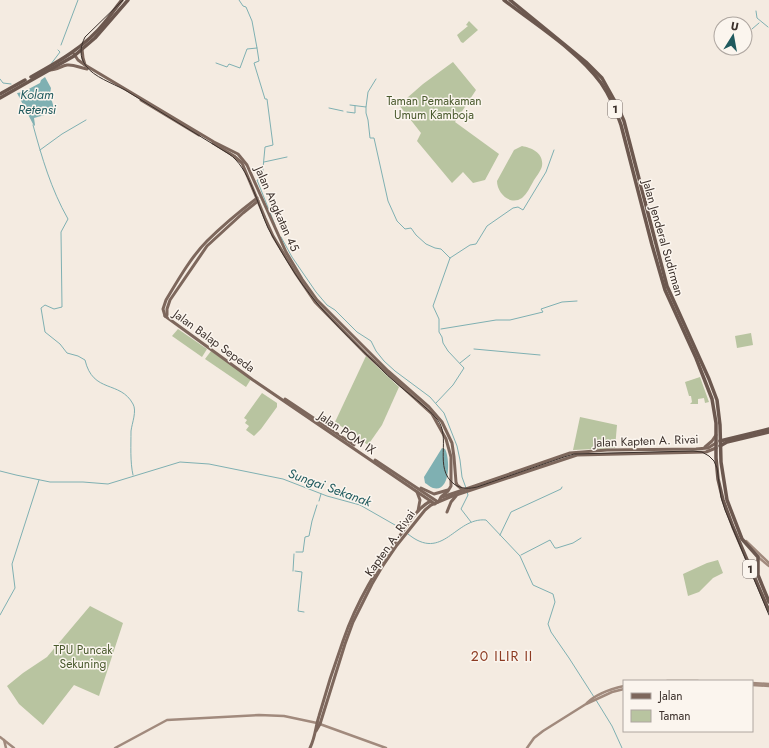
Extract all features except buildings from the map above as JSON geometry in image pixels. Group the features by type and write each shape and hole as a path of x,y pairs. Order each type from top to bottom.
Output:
{"highway":[{"path":"0,94 72,55 106,22 122,0"},
{"path":"0,98 82,49 107,26 128,0"},
{"name":"Jalan Jenderal Sudirman","path":"504,0 572,52 602,84 615,109 630,152"},
{"name":"Jalan Jenderal Sudirman","path":"510,0 578,54 602,78 617,105 624,121 630,152 647,218 667,286 712,399 715,414 716,435 719,443"},
{"name":"Jalan Jenderal Sudirman","path":"688,336 714,392 718,406 721,462 725,492 731,512 742,539 758,557"},
{"path":"714,392 718,394 717,397 722,436 726,439"},
{"path":"716,448 719,443 726,439 769,429"},
{"path":"719,443 769,432"},
{"name":"1","path":"716,448 718,479 722,500 732,527 769,611"},
{"path":"747,559 749,554 754,553"},
{"name":"1","path":"758,557 758,576 769,602"}],"main road":[{"path":"49,70 55,70 67,65 86,67 82,49"},
{"name":"Jalan Angkatan 45","path":"72,55 77,63 234,156 242,163 248,170 259,199 296,272 311,292 323,306 384,366 432,409 442,422 452,443 457,485 466,490"},
{"path":"259,199 273,236 315,302 379,366 432,414 446,438 451,457 452,480 450,489 437,501 416,488"},
{"name":"Jalan Balap Sepeda","path":"254,379 166,316 163,308 166,300 207,241 226,222 259,199"},
{"path":"379,366 384,366"},
{"name":"Jalan POM IX","path":"254,379 416,488 431,501"},
{"path":"702,448 710,443 716,435"},
{"name":"Jalan Kapten A. Rivai","path":"576,454 708,448 719,443"},
{"path":"449,448 454,457"},
{"name":"Jalan Kapten A. Rivai","path":"576,454 706,452 716,448"},
{"name":"Kapten A. Rivai","path":"318,723 353,622 382,567 418,512 431,501 456,496 466,490 496,478 576,454"},
{"name":"Kapten A. Rivai","path":"466,490 570,455"},
{"path":"452,480 456,475"},
{"path":"416,488 432,493 450,489"},
{"path":"416,488 420,500 418,512"},
{"path":"441,497 466,490"},
{"path":"447,512 450,504 456,496"},
{"name":"Kapten A. Rivai","path":"407,529 425,510 437,501"},
{"path":"742,539 769,563"},
{"path":"758,557 769,566"},
{"path":"753,684 769,685"},
{"path":"527,748 534,738 541,732 598,697 623,688"},
{"path":"115,748 167,720 266,714 318,723 386,748"},
{"path":"310,748 315,739 318,723"},
{"path":"0,737 14,748"},
{"path":"4,740 6,748"}],"green space":[{"path":"469,21 478,30 463,43 457,35 468,26 466,25"},
{"name":"Taman Pemakaman Umum Kamboja","path":"453,62 476,90 455,122 499,154 485,180 473,183 463,172 452,183 417,141 421,133 399,105 423,84"},
{"path":"522,146 530,148 539,154 542,161 542,166 525,195 522,198 513,200 502,194 499,190 497,181 514,150"},
{"path":"178,329 207,349 202,357 172,336"},
{"path":"751,333 753,345 737,348 735,336"},
{"path":"211,351 251,379 246,387 205,359"},
{"path":"366,356 399,387 382,425 368,445 335,422"},
{"path":"700,377 709,402 705,403 704,398 698,399 698,404 690,404 692,402 691,396 689,396 685,382"},
{"path":"262,393 277,403 277,407 254,436 246,430 249,426 245,423 247,420 244,418"},
{"path":"580,417 617,425 615,448 573,450"},
{"path":"718,560 723,573 713,578 699,592 688,596 683,574 707,563"},
{"name":"TPU Puncak Sekuning","path":"90,606 123,623 99,696 74,685 43,725 19,704 7,686 47,657"}],"water":[{"name":"Kolam Retensi","path":"45,77 51,88 50,94 55,112 34,118 34,126 17,93 23,92 40,83"},
{"path":"442,448 445,449 447,453 448,474 443,485 439,488 433,488 425,483 424,477"}],"waterway":[{"path":"61,45 78,0"},
{"path":"216,63 227,67 229,64 240,68 247,49 257,48 252,21 246,7 243,6 239,0"},
{"path":"756,11 757,18 768,27"},
{"path":"753,28 759,23"},
{"path":"257,48 259,61 254,63 265,99 267,99 273,145 265,147 262,179 257,180 275,225"},
{"path":"51,64 60,52 58,50"},
{"path":"0,79 3,83 11,84"},
{"path":"350,105 366,107 368,92 376,79"},
{"path":"347,112 355,113 355,106"},
{"path":"366,107 370,138 374,138 388,201 397,221 405,229 411,228 426,244 441,249 450,258"},
{"path":"329,108 343,111"},
{"path":"40,150 62,134 86,120"},
{"path":"33,125 52,185 68,219 61,232 62,307 54,309 45,305 41,308 45,332 60,344 67,353 85,360 89,371 100,383 121,392 128,397 133,404 134,414 131,431 131,465 133,475"},
{"path":"436,403 453,385 464,368 448,351 443,343 439,332 439,319 433,306 450,258 470,245 476,244 487,226 513,208 518,207 523,210 546,172 554,150"},
{"path":"264,162 287,157"},
{"path":"281,237 292,257 316,292 327,305 335,310 357,332 371,341 376,351 384,361 430,397 444,413 457,446 462,477 466,488"},
{"path":"441,329 496,320 510,320 543,312 541,309 562,302 577,301"},
{"path":"474,349 540,355"},
{"path":"460,363 470,355"},
{"name":"Sungai Sekanak","path":"0,471 50,482 108,484 180,462 209,464 283,479 327,496 360,505 402,529"},
{"path":"0,615 15,588 12,564 39,480"},
{"path":"500,535 511,512 561,489 562,487"},
{"path":"467,492 468,495 461,509 471,522"},
{"name":"Sungai Sekanak","path":"319,501 321,494"},
{"path":"296,552 303,552 305,537 309,536 317,505"},
{"name":"Sungai Sekanak","path":"408,534 420,542 431,544 440,542 466,525 475,521 486,520 520,556 533,585 553,594 555,602 548,624 551,632 594,697"},
{"path":"521,555 550,540 555,548 557,548 573,543 581,538"},
{"path":"293,571 294,554"},
{"path":"295,571 302,572 298,611 304,612"},
{"name":"Sungai Sekanak","path":"596,700 612,726 622,748"}],"tram line":[{"path":"123,0 85,37 82,44 81,56 86,66 98,77 125,90 229,154 236,160 247,177 271,234 294,272 311,296 339,328 399,386 437,419 443,434 443,461 445,470 448,477 454,484 465,488 477,487 574,454 702,452 714,461 717,468 721,497 725,510 769,615"}],"district":[{"name":"20 ILIR II","path":"502,656"}]}
